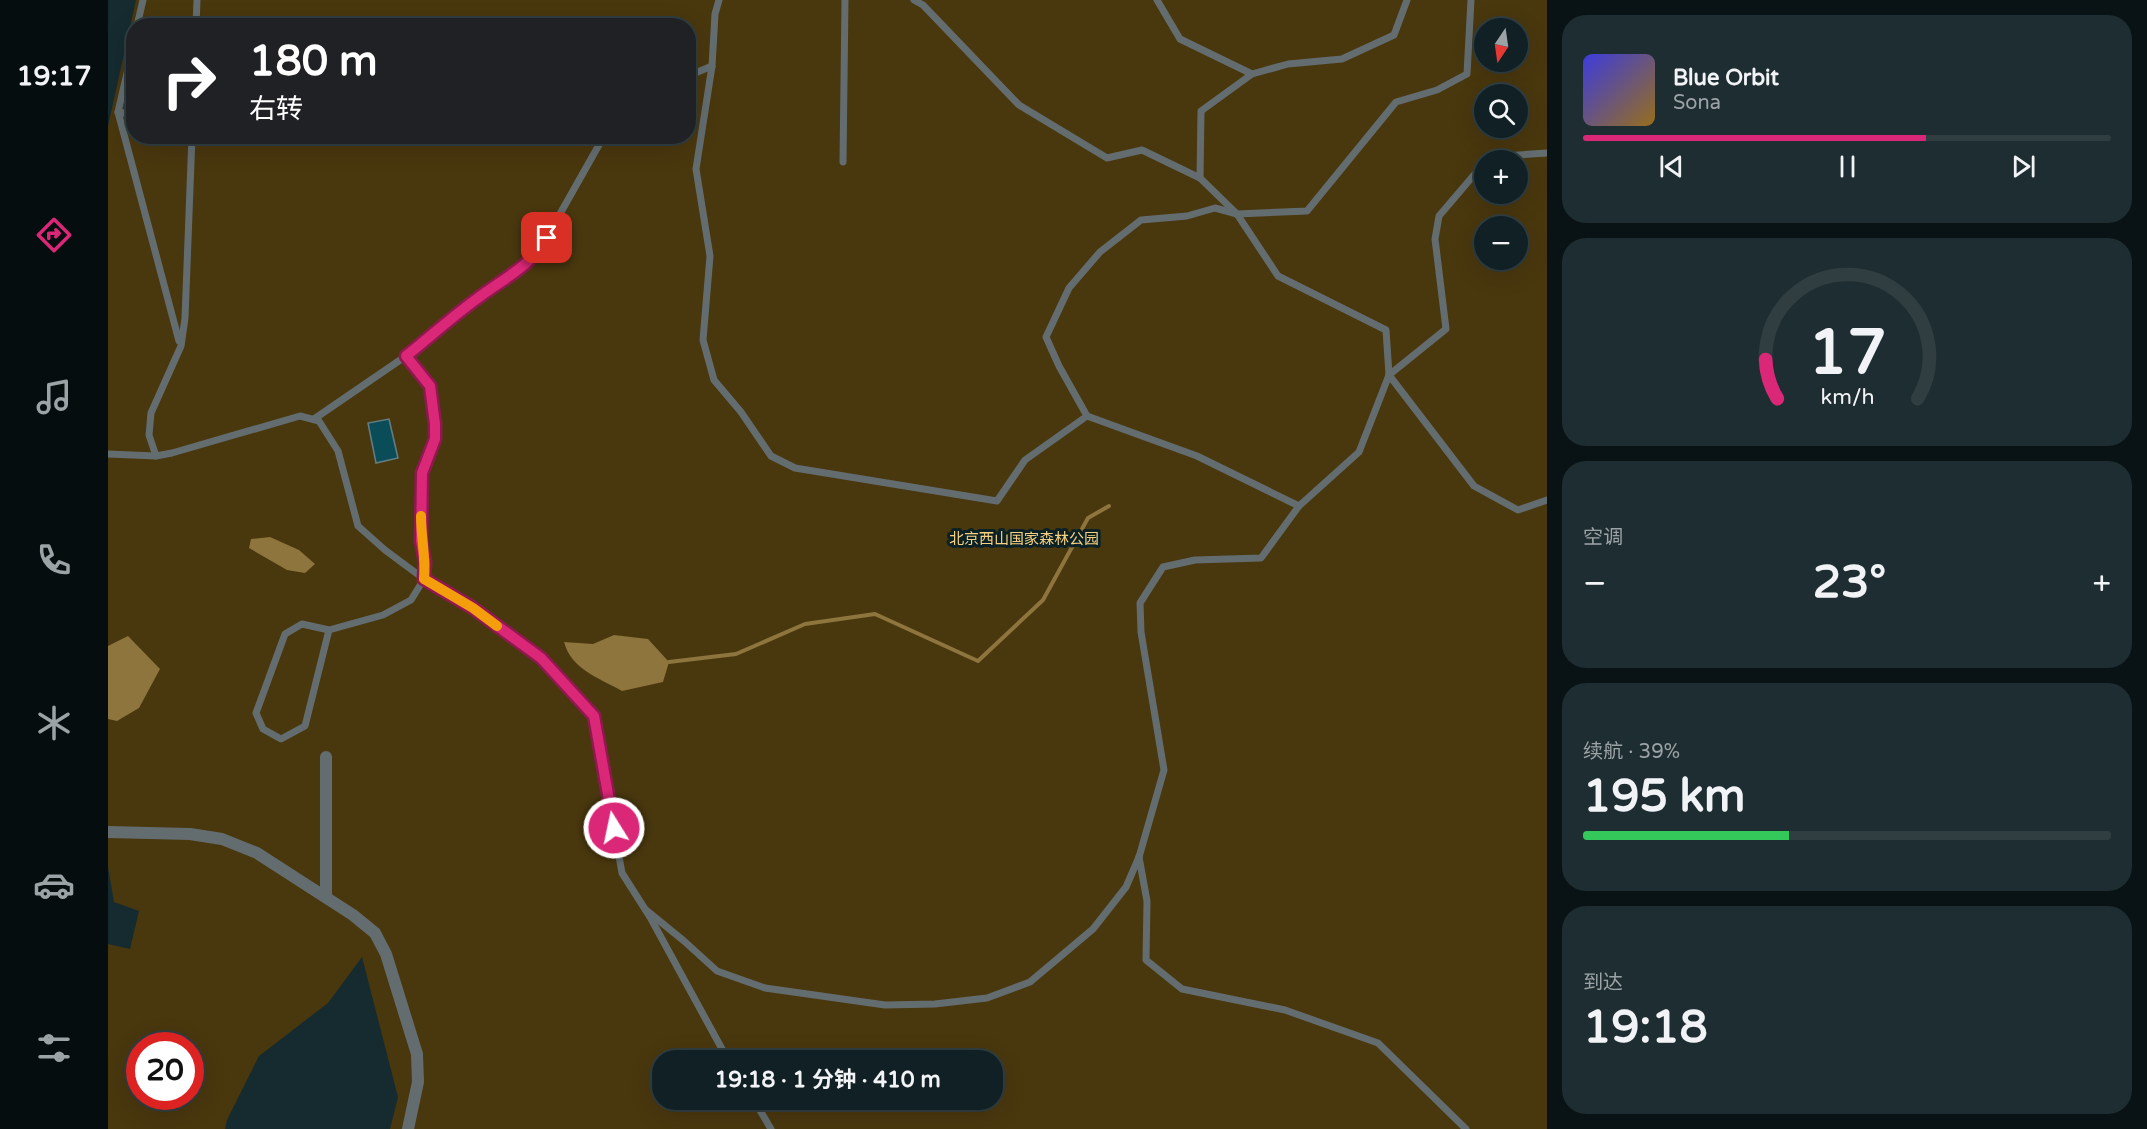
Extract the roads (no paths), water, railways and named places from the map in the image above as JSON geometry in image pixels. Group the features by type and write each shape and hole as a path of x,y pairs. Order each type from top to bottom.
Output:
{"street":[{"path":"326,756 326,897"},
{"path":"108,832 190,834 222,839 256,853 353,915 375,933 386,954 417,1054 418,1082 408,1129"}],"lane":[{"path":"139,18 143,0"},
{"path":"197,18 198,0"},
{"path":"719,0 715,14 712,66 696,169 710,256 703,340 714,380 741,412 771,456 795,468 997,501 1025,460 1087,416"},
{"path":"843,162 845,0"},
{"path":"646,910 717,971 765,988 885,1005 935,1004 987,998 1030,982 1094,929 1126,887 1139,858 1164,770 1141,632 1140,603 1162,567 1195,560 1261,558 1299,506 1359,452 1389,375 1386,330 1278,276 1237,214 1200,178 1142,150 1107,158 1019,105 922,5 914,0"},
{"path":"1157,0 1180,39 1251,74"},
{"path":"1200,178 1201,111 1251,74 1288,64 1342,59 1394,35 1407,0"},
{"path":"1299,506 1197,456 1087,416 1059,366 1046,337 1069,288 1101,252 1141,220 1187,216 1215,208 1237,214 1307,211 1396,102 1437,90 1467,75 1470,0"},
{"path":"696,73 712,66"},
{"path":"126,78 118,112 126,142"},
{"path":"118,112 126,114"},
{"path":"127,144 181,346"},
{"path":"156,456 148,435 151,413 181,346 185,318 192,144"},
{"path":"314,419 406,356 476,298 519,270 540,251 600,144"},
{"path":"1528,154 1547,153"},
{"path":"1389,375 1446,329 1435,239 1439,216 1474,175"},
{"path":"329,630 305,726 281,739 263,729 256,713 285,634 302,624 329,630 383,615 411,600 424,579 425,562 421,541 422,473 435,439 435,424 430,386 406,356"},
{"path":"1389,375 1474,486 1518,510 1547,500"},
{"path":"108,454 156,456 300,416 320,421 338,451 358,526 385,550 424,579 473,608 541,658 594,716 622,873 646,910 723,1050"},
{"path":"1139,858 1147,901 1146,960 1182,989 1285,1010 1378,1043 1466,1129"},
{"path":"760,1110 771,1129"}],"waterway":[{"path":"669,662 736,654 805,624 875,614 978,661 1043,600 1088,518 1109,506"}],"park label":[{"name":"北京西山国家森林公园","path":"1024,539"}]}
